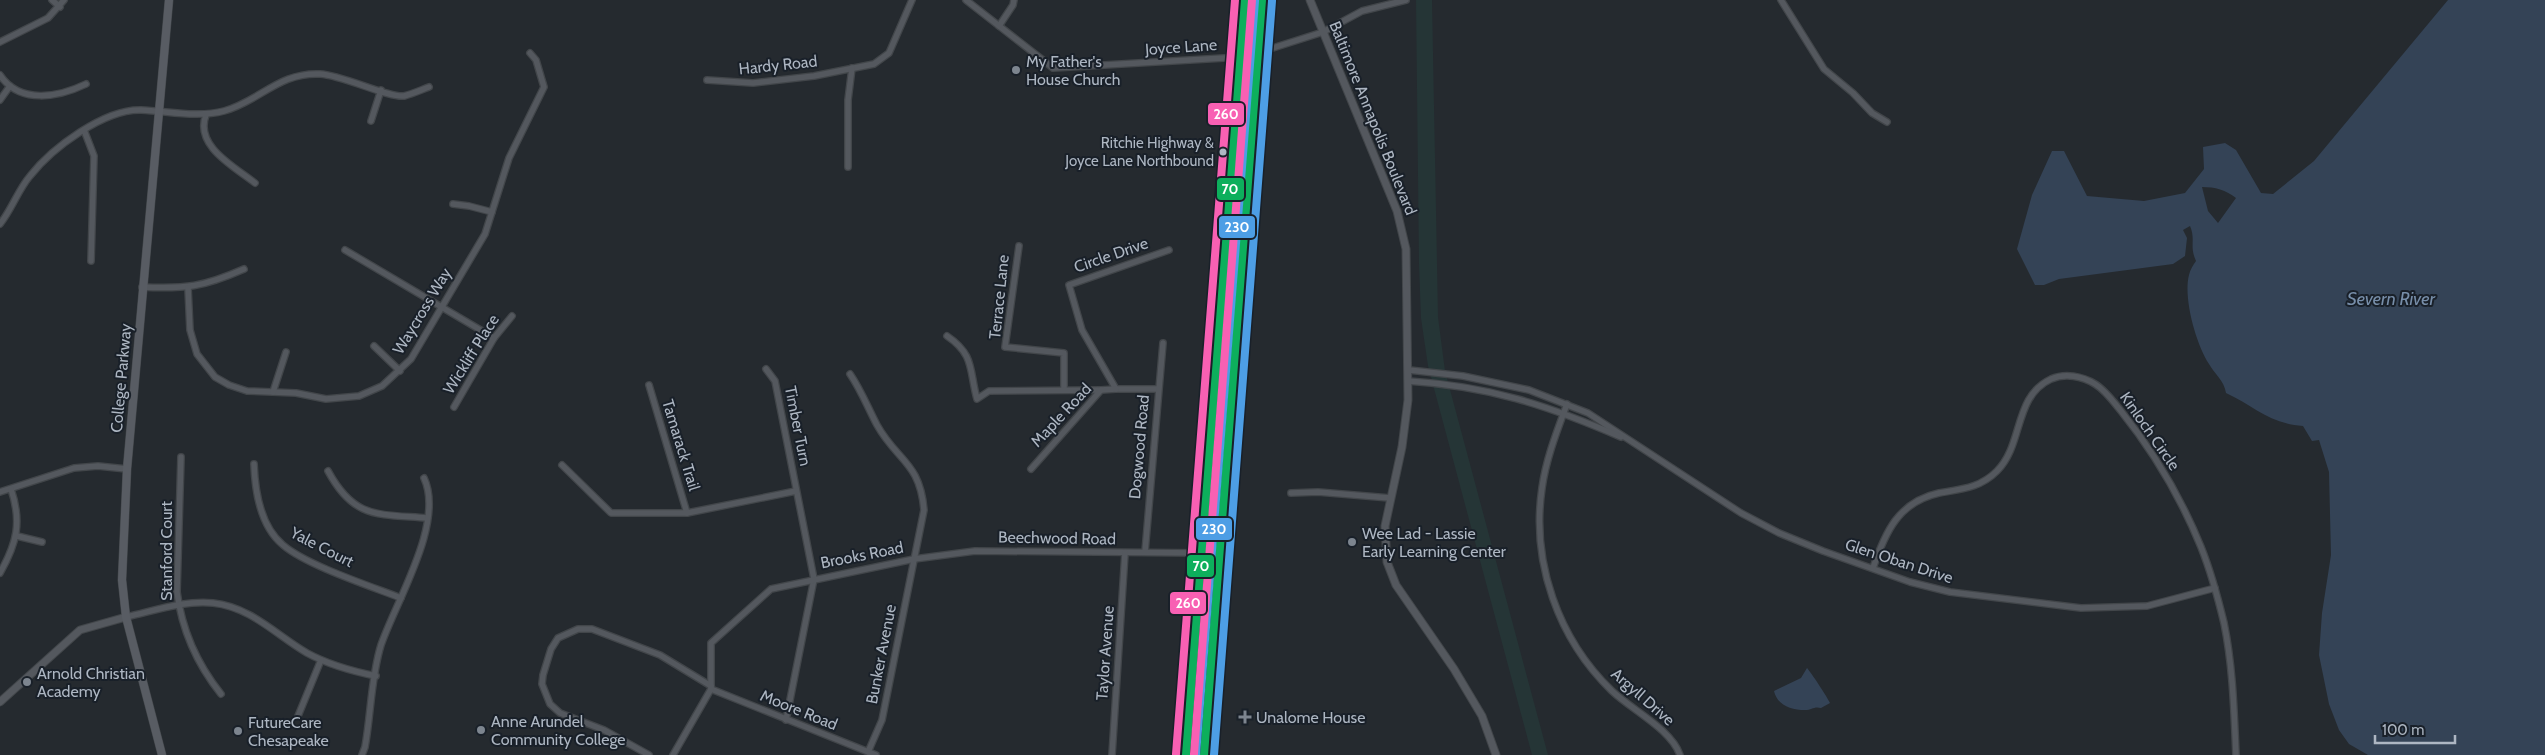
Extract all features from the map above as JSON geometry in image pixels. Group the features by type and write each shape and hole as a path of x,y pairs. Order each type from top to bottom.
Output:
{"highway":[{"path":"1186,755 1245,0"},
{"path":"1204,755 1262,0"},
{"path":"1243,22 1247,48 1258,53"},
{"path":"1241,57 1249,57 1251,62 1250,88 1254,104"},
{"path":"1211,429 1228,433"}],"main road":[{"name":"College Parkway","path":"162,755 126,618 122,580 127,469 169,0"}],"street":[{"path":"52,0 60,7"},
{"path":"0,42 48,18 60,7 64,0"},
{"name":"Hardy Road","path":"706,80 753,83 814,76 874,64 889,53 912,0"},
{"name":"Joyce Lane","path":"966,0 1053,68 1241,57"},
{"path":"999,26 1014,5 1014,0"},
{"name":"Baltimore Annapolis Boulevard","path":"1310,0 1346,84 1402,226 1408,270 1409,370 1402,447 1390,498 1384,536 1386,562 1396,585 1464,685 1482,716 1496,755"},
{"path":"1258,53 1323,32 1362,11 1406,0"},
{"path":"1781,0 1824,69 1853,93 1872,113 1887,122"},
{"name":"Waycross Way","path":"188,288 191,336 197,354 215,377 239,389 326,399 359,396 382,386 411,359 484,234 509,158 544,87 536,60 530,53"},
{"path":"848,167 848,100 852,68"},
{"path":"0,224 29,177 55,149 84,130 129,111 159,111 206,115 244,105 275,84 297,75 321,74 341,77 402,96 429,87"},
{"path":"0,75 10,86 26,94 41,97 56,95 86,84"},
{"path":"0,100 10,86"},
{"path":"371,121 380,90"},
{"path":"206,115 203,123 208,143 223,159 255,183"},
{"path":"84,130 94,156 91,261"},
{"path":"453,204 492,212"},
{"name":"Terrace Lane","path":"1019,246 1005,347 1064,353 1064,390"},
{"path":"345,250 494,338"},
{"name":"Circle Drive","path":"1116,389 1082,330 1069,285 1169,250"},
{"path":"142,287 188,288 217,280 244,269"},
{"name":"Wickliff Place","path":"454,407 494,338 512,316"},
{"path":"947,336 962,346 969,360 977,399 989,390 1101,390"},
{"name":"Dogwood Road","path":"1145,552 1163,344"},
{"path":"374,346 400,371"},
{"path":"274,392 286,352"},
{"name":"Timber Turn","path":"766,369 775,381 814,578"},
{"name":"Glen Oban Drive","path":"1409,370 1463,376 1493,382 1528,390 1567,404 1588,413 1741,513 1788,537 1910,582 1950,592 2081,608 2147,606 2215,588"},
{"name":"Bunker Avenue","path":"850,374 862,392 878,426 913,470 922,490 924,510 882,720 868,752"},
{"name":"Kinloch Circle","path":"1873,568 1883,540 1896,517 1905,508 1928,496 1963,491 1988,479 2007,459 2029,397 2040,386 2053,379 2066,376 2082,377 2095,384 2106,394 2154,456 2182,503 2202,548 2215,588 2232,669 2236,755"},
{"name":"Glen Oban Drive","path":"1408,381 1491,391 1526,399 1564,412 1632,442"},
{"path":"1491,391 1493,382"},
{"name":"Tamarack Trail","path":"649,385 687,512"},
{"path":"1116,389 1158,389"},
{"name":"Maple Road","path":"1031,468 1101,390 1116,389"},
{"path":"1526,399 1528,390"},
{"name":"Argyll Drive","path":"1567,404 1542,488 1541,544 1548,586 1565,627 1585,660 1611,690 1672,739 1680,755"},
{"name":"Stanford Court","path":"181,456 177,592 179,605 192,650 221,694"},
{"name":"Yale Court","path":"254,464 255,484 264,518 282,544 322,566 401,598"},
{"path":"562,465 611,513 687,512 796,491"},
{"path":"0,492 59,470 98,466 127,469"},
{"path":"328,471 339,490 350,502 369,512 427,518"},
{"path":"362,755 365,747 381,646 423,542 429,495 424,478"},
{"path":"0,573 17,536 17,514 11,489"},
{"path":"1292,493 1318,492 1390,498"},
{"path":"17,536 42,542"},
{"name":"Beechwood Road","path":"914,559 975,551 1201,553"},
{"name":"Taylor Avenue","path":"1112,755 1125,553"},
{"name":"Brooks Road","path":"711,687 711,643 771,589 814,578 914,559"},
{"path":"786,720 814,578"},
{"path":"0,702 80,630 179,605 214,603 237,608 258,618 294,645 321,660 346,670 376,676"},
{"name":"Moore Road","path":"649,755 604,730 560,713 550,704 542,684 543,675 551,649 558,638 578,629 592,629 660,655 711,687 786,720 876,755"},
{"path":"298,716 321,660"},
{"path":"673,755 711,687"}],"shaded area":[{"path":"1416,0 1432,0 1438,317 1445,371 1548,755 1532,755 1428,366 1421,318 1419,264"}],"water":[{"name":"Severn River","path":"2448,0 2545,0 2545,755 2368,755 2349,744 2339,730 2329,704 2319,655 2322,613 2331,555 2329,472 2319,440 2312,441 2303,426 2281,422 2226,393 2221,381 2209,364 2195,333 2189,308 2189,275 2196,261 2190,226 2183,230 2187,238 2185,256 2173,264 2059,279 2044,285 2035,285 2017,249 2032,195 2052,151 2064,151 2087,196 2144,201 2185,193 2204,169 2203,147 2225,143 2236,150 2261,193 2273,194 2314,161","holes":["2202,187 2216,188 2236,198 2218,223 2208,211"]},
{"path":"1807,668 1830,703 1821,708 1805,710 1785,706 1778,700 1774,691 1801,678"}],"transit line":[{"name":"260","path":"1176,754 1235,0"},
{"name":"70","path":"1186,755 1245,0"},
{"name":"260","path":"1194,754 1252,0"},
{"name":"70","path":"1204,755 1262,0"},
{"name":"230","path":"1196,755 1255,1"},
{"name":"230","path":"1214,755 1272,1"}],"place":[{"name":"My Father's House Church","path":"1016,70"},
{"name":"Ritchie Highway & Joyce Lane Northbound","path":"1223,152"},
{"name":"Wee Lad - Lassie Early Learning Center","path":"1352,542"},
{"name":"Arnold Christian Academy","path":"27,682"},
{"name":"Unalome House","path":"1245,717"},
{"name":"Anne Arundel Community College","path":"481,730"},
{"name":"FutureCare Chesapeake","path":"238,731"}]}
